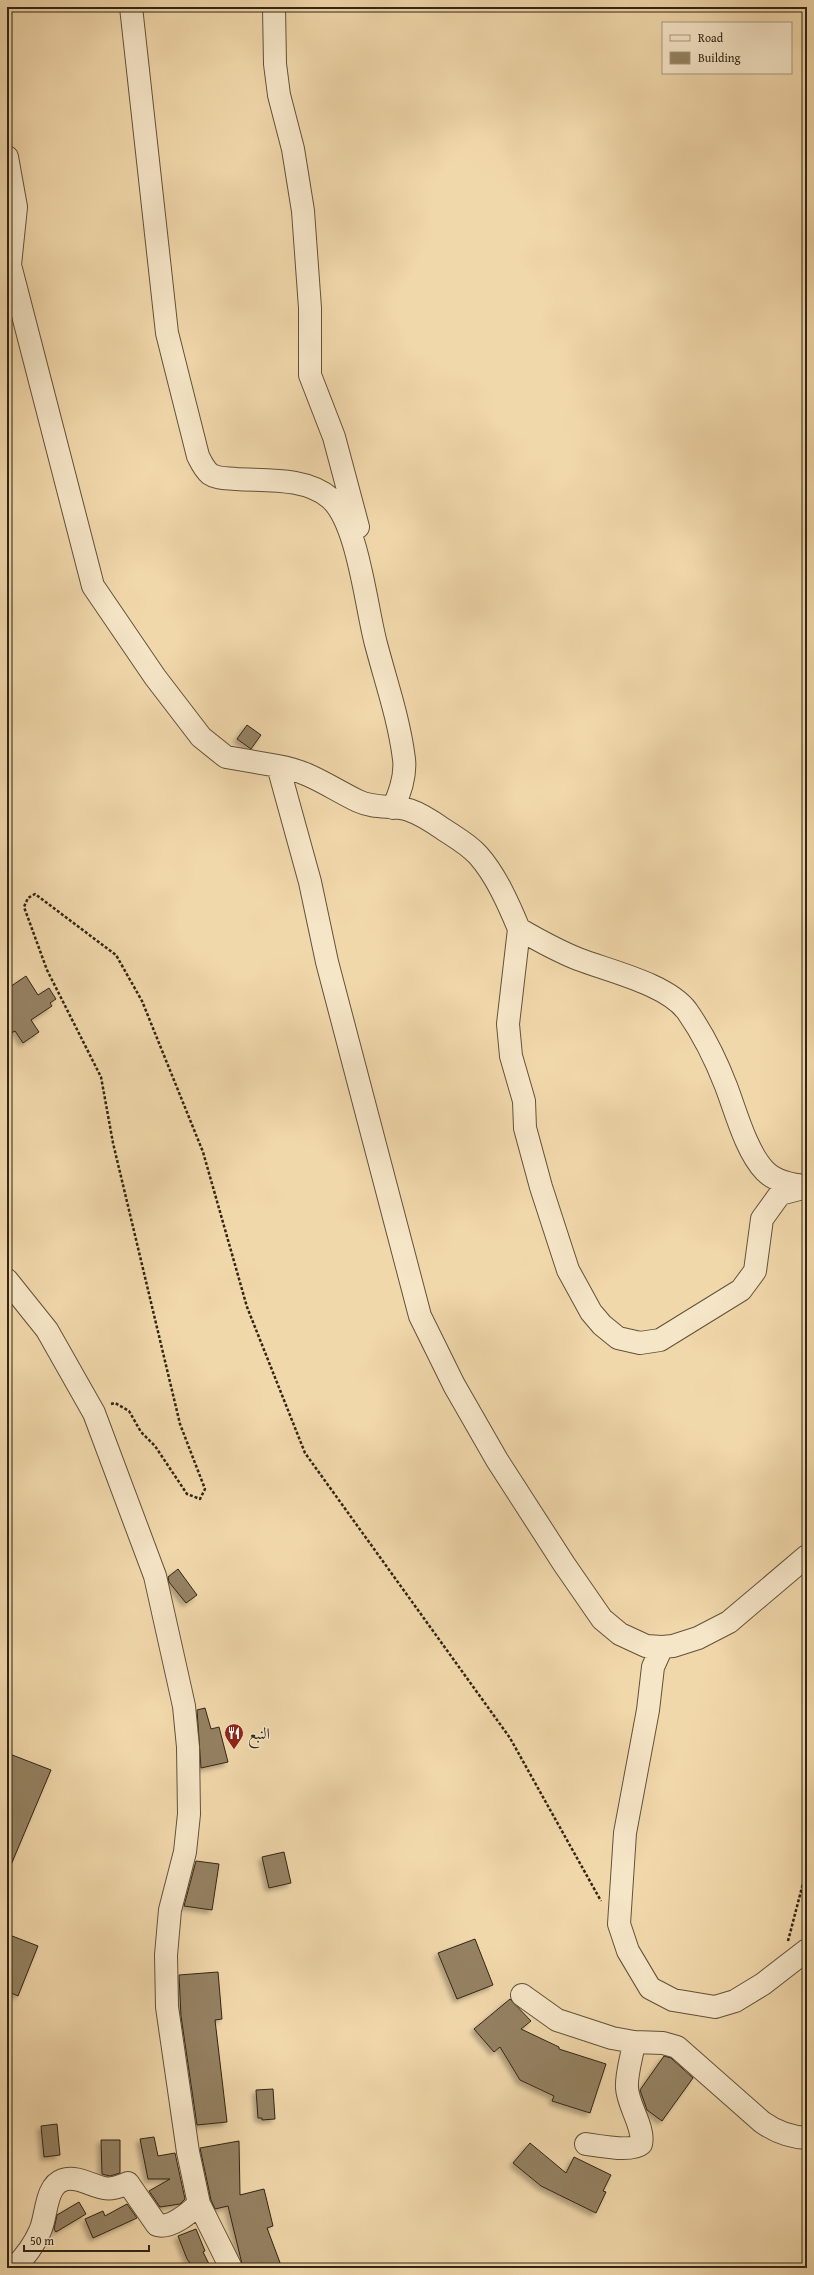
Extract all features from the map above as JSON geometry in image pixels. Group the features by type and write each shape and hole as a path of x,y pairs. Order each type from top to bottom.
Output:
{"street":[{"path":"131,7 167,333 198,456 204,468 217,478 288,482 307,486 329,498 336,505 349,530 376,643 393,699 404,760 402,788 393,808"},
{"path":"274,7 275,64 279,95 293,149 303,211 310,308 310,375 334,437 381,612 376,643"},
{"path":"7,157 16,207 10,265 93,586 155,677 201,737 226,757 294,768 322,780 358,801 377,808 408,810 425,818 464,843 477,854 500,889 519,929 508,1024 511,1056 524,1101 525,1128 541,1187 568,1270 591,1312 602,1325 618,1338 640,1343 660,1340 741,1290 755,1271 762,1219 780,1194 807,1186"},
{"path":"278,766 310,882 327,962 420,1316 454,1385 497,1460 602,1618 620,1634 646,1646 672,1646 698,1638 729,1622 807,1556"},
{"path":"519,929 578,959 648,985 679,1003 686,1011 711,1052 753,1152 765,1171 782,1182 807,1186"},
{"path":"7,1280 47,1330 94,1413 155,1576 184,1706 188,1747 189,1814 185,1852 170,1910 166,1955 167,2007 188,2152 199,2204 231,2268"},
{"path":"662,1647 653,1667 648,1710 625,1833 619,1924 628,1951 650,1988 672,2000 695,2005 715,2007 735,2001 779,1973 797,1947"},
{"path":"522,1995 557,2020 612,2038 634,2042 663,2043 677,2047 762,2122 775,2131 793,2137 807,2138"},
{"path":"586,2144 622,2148 638,2147 641,2144 641,2132 629,2103 626,2087 634,2042"},
{"path":"14,2268 34,2243 42,2229 51,2192 62,2180 71,2178 106,2188 116,2188 128,2183 157,2225 162,2227 172,2223 199,2204"}],"path":[{"path":"94,1413 105,1406 115,1403 129,1411 142,1432 155,1446 187,1494 200,1499 205,1489 178,1416 113,1143 101,1077 47,970 24,907 28,898 35,894 116,955 142,1001 203,1152 247,1306 305,1453 510,1738 596,1896 619,1924"},
{"path":"797,1947 807,1868"}],"building":[{"path":"247,725 261,735 251,749 237,739"},
{"path":"26,976 38,995 49,988 56,999 50,1003 52,1006 31,1020 39,1032 23,1043 15,1031 7,1035 7,989"},
{"path":"178,1569 197,1595 186,1603 169,1582 168,1577"},
{"path":"205,1708 211,1729 219,1727 228,1762 201,1768 197,1710"},
{"path":"7,1753 51,1770 8,1872 7,1872"},
{"path":"284,1852 291,1883 269,1888 262,1857"},
{"path":"196,1861 219,1864 212,1910 184,1906"},
{"path":"7,1934 38,1946 18,1996 7,1991"},
{"path":"475,1939 493,1985 457,1999 438,1953"},
{"path":"218,1972 222,2019 215,2020 227,2122 197,2125 181,2016 179,1975"},
{"path":"510,1999 531,2021 521,2029 559,2047 559,2049 606,2064 590,2113 552,2101 554,2096 520,2080 500,2047 494,2052 474,2029"},
{"path":"664,2056 671,2058 693,2078 662,2121 647,2110 640,2090"},
{"path":"273,2089 275,2119 262,2120 262,2118 258,2118 256,2090"},
{"path":"57,2124 60,2155 44,2157 41,2126"},
{"path":"154,2137 158,2156 175,2153 185,2199 180,2204 160,2207 149,2191 170,2179 148,2179 140,2139"},
{"path":"101,2140 120,2140 120,2173 110,2176 102,2174"},
{"path":"239,2141 240,2195 264,2189 273,2226 267,2228 282,2268 243,2268 228,2206 215,2209 211,2200 200,2148"},
{"path":"530,2143 566,2173 574,2157 611,2175 603,2191 606,2192 596,2213 541,2186 513,2163"},
{"path":"79,2202 86,2214 56,2232 54,2229 57,2215"},
{"path":"127,2204 137,2218 93,2238 85,2219 103,2211 105,2216"},
{"path":"196,2229 205,2251 203,2252 211,2268 194,2268 187,2259 178,2236"}],"place":[{"name":"النبع","path":"234,1750"}]}
